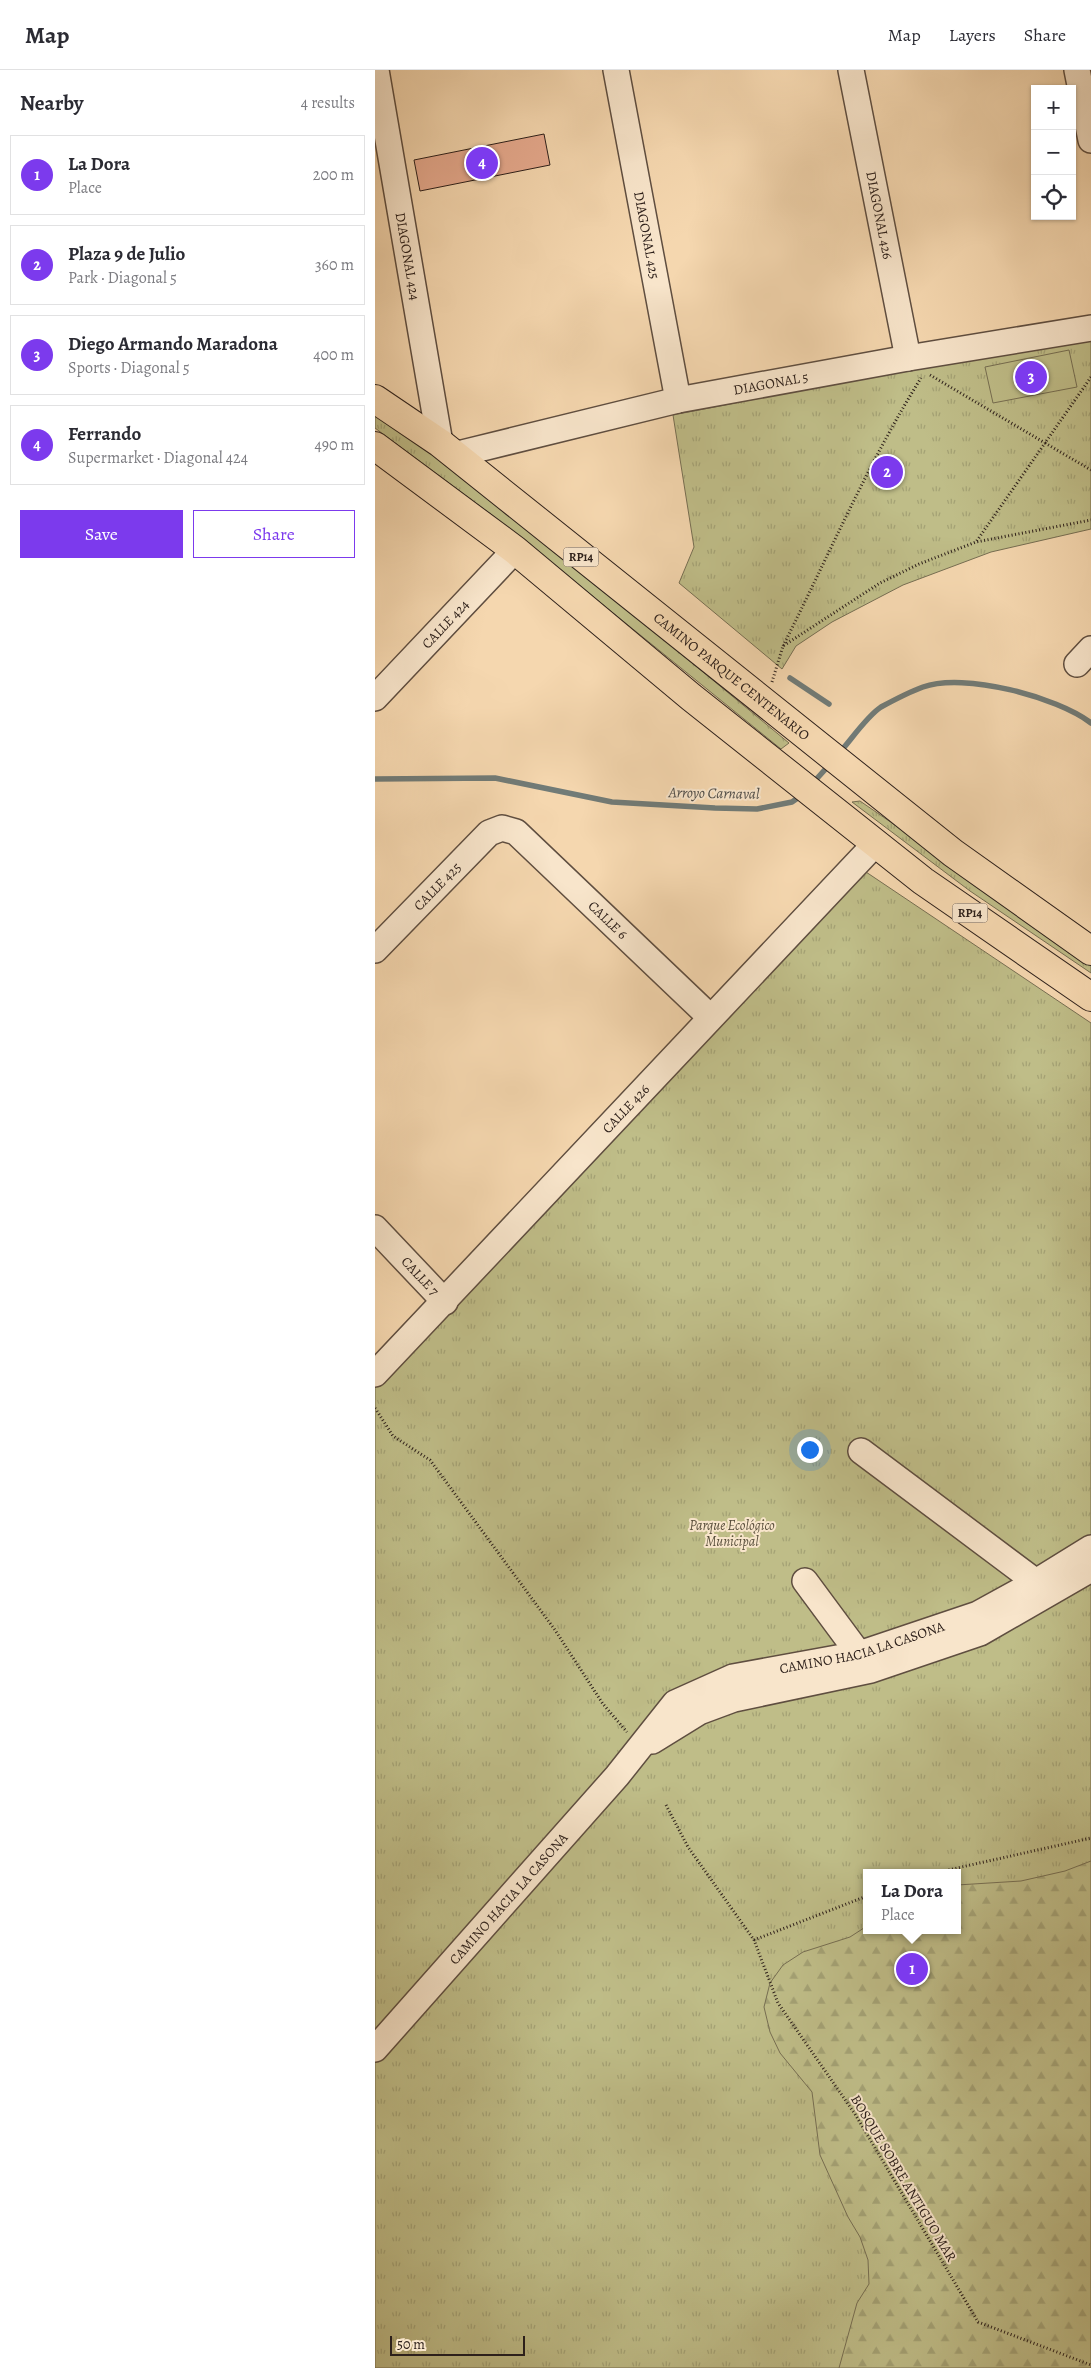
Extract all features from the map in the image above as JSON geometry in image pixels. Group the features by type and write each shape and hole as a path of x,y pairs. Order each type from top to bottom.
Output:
{"main road":[{"name":"CAMINO PARQUE CENTENARIO","path":"375,400 447,449 953,853 1091,951"},
{"name":"RP14","path":"375,446 515,550 684,691 923,881 1091,997"}],"street":[{"name":"DIAGONAL 424","path":"376,70 447,449"},
{"name":"DIAGONAL 425","path":"616,70 678,400"},
{"name":"DIAGONAL 426","path":"851,70 908,358"},
{"path":"1077,70 1091,140"},
{"name":"DIAGONAL 5","path":"447,449 678,400 908,358 1091,328"},
{"name":"CALLE 424","path":"375,698 515,550"},
{"name":"CALLE 425","path":"375,950 489,833 502,828"},
{"name":"CALLE 6","path":"502,828 516,832 710,1017"},
{"name":"CALLE 426","path":"375,1374 445,1302 710,1017 876,843"},
{"name":"CALLE 7","path":"375,1228 445,1302"},
{"path":"861,1452 1034,1590"},
{"name":"CAMINO HACIA LA CASONA","path":"1034,1590 1091,1548"},
{"name":"CAMINO HACIA LA CASONA","path":"375,2049 519,1890 641,1747 675,1703 733,1677 870,1657 1034,1590 1091,1569"},
{"path":"805,1581 870,1657"}],"path":[{"path":"774,711 783,646 864,482 903,408 925,372 1091,470"},
{"path":"976,542 1091,376"},
{"path":"783,646 880,584 919,564 976,542 1091,520"},
{"path":"375,1408 393,1436 430,1460 555,1630 603,1704 641,1747"},
{"name":"BOSQUE SOBRE ANTIGUO MAR","path":"666,1805 689,1847 754,1940 778,2002 855,2114 978,2322 1091,2365"},
{"path":"953,1869 1091,1838"},
{"path":"754,1940 863,1898"}],"green space":[{"path":"1091,334 1091,529 991,552 903,585 832,622 796,646 782,669 679,583 694,547 673,415"},
{"path":"1069,350 1077,387 993,403 985,367"},
{"path":"375,413 456,468 789,743 781,749 497,519 375,428"},
{"path":"860,801 1091,960 1091,973 970,891 852,802"},
{"name":"Parque Ecológico Municipal","path":"866,872 1091,1023 1091,2368 375,2368 375,1385"},
{"path":"1091,1861 1091,2368 839,2368 857,2303 869,2284 868,2260 860,2237 848,2217 820,2155 812,2092 780,2053 770,2032 764,2007 770,1983 783,1965 803,1952 850,1937 863,1929 863,1934 961,1934 961,1885 1021,1881 1065,1871"}],"building":[{"path":"544,134 550,165 420,191 414,160"}],"waterway":[{"path":"790,678 829,704"},
{"name":"Arroyo Carnaval","path":"840,752 865,722 881,707 918,689 941,683 985,685 1034,696 1076,713 1091,723"},
{"name":"Arroyo Carnaval","path":"812,784 831,763"},
{"name":"Arroyo Carnaval","path":"375,779 495,778 612,802 715,808 757,809 792,802 802,795"}],"place":[{"name":"Ferrando","path":"482,163"},
{"name":"Diego Armando Maradona","path":"1031,377"},
{"name":"Plaza 9 de Julio","path":"887,472"},
{"name":"La Dora","path":"912,1969"}]}
